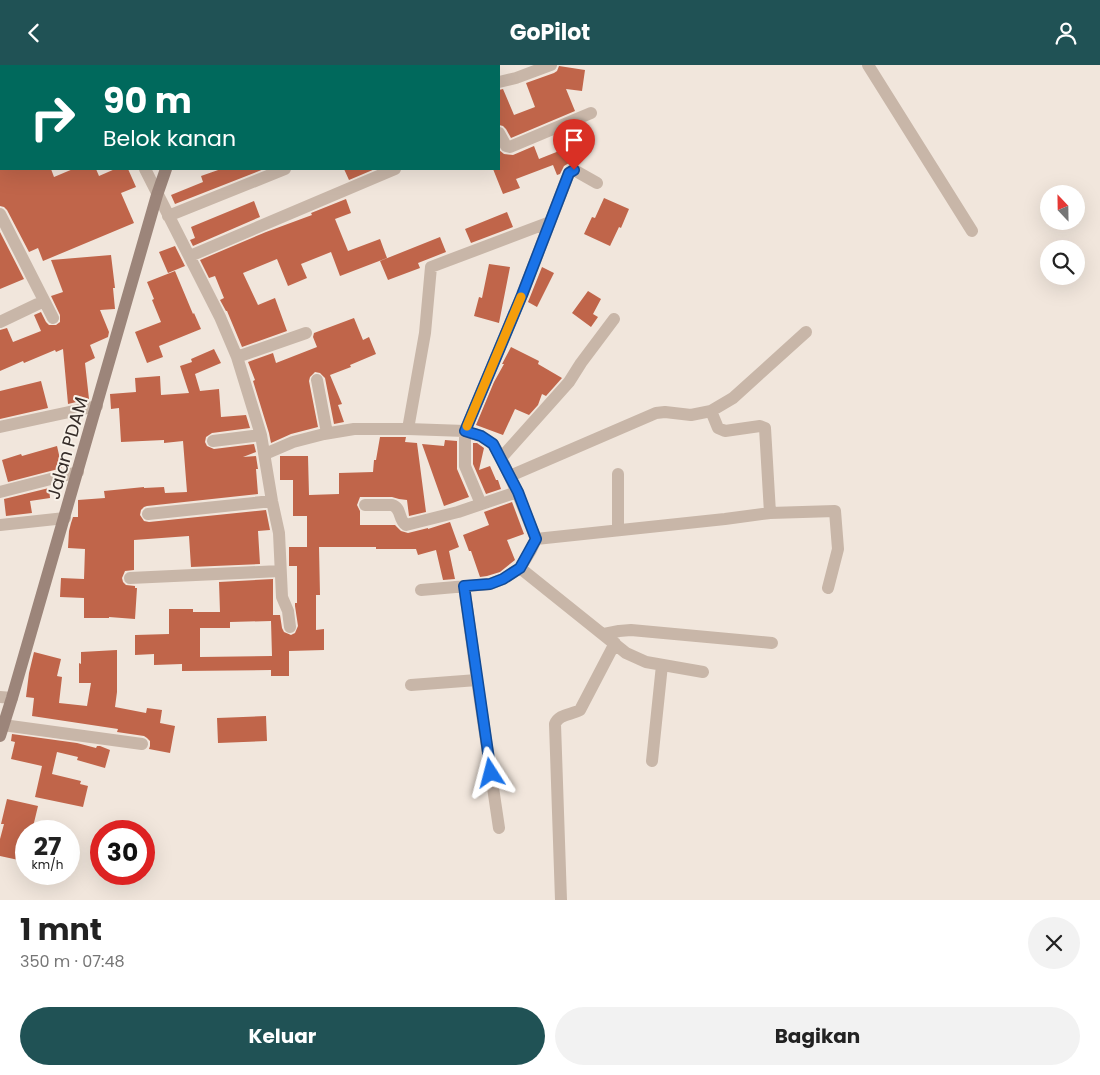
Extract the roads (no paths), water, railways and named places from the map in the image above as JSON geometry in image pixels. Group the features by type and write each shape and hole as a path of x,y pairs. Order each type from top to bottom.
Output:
{"street":[{"path":"500,82 551,65"},
{"path":"868,65 972,231"},
{"path":"500,135 506,145 510,147 591,113"},
{"path":"146,170 220,317 237,357 265,454 279,533 282,597 288,611 290,627"},
{"name":"Jalan PDAM","path":"2,731 6,698 65,518 166,170"},
{"path":"168,216 283,170"},
{"path":"190,256 393,170"},
{"path":"481,504 465,466 465,431 522,295 570,171 574,170 597,183"},
{"path":"0,213 53,317"},
{"path":"408,429 425,333 431,267 550,222"},
{"path":"0,322 44,301"},
{"path":"501,458 569,382 614,319"},
{"path":"510,476 656,413 665,412 691,415 711,411 733,398 806,332"},
{"path":"237,357 306,333"},
{"path":"317,380 327,433"},
{"path":"0,427 97,406"},
{"path":"711,411 718,427 725,431 760,426 765,428 770,513"},
{"path":"265,454 293,442 327,433 354,429 465,431 481,436 493,444 518,492 536,539 520,568 503,579 490,584 421,590"},
{"path":"212,441 261,435"},
{"path":"0,492 78,472"},
{"path":"618,473 618,531"},
{"path":"365,505 396,506 402,522 406,525 458,512 518,492"},
{"path":"148,514 272,501"},
{"path":"536,539 770,513 835,511 838,549 828,588"},
{"path":"0,525 65,518"},
{"path":"520,568 626,653 646,662 703,672"},
{"path":"130,578 280,571"},
{"path":"464,586 499,828"},
{"path":"604,635 631,630 772,643"},
{"path":"561,900 556,720 580,710 615,643"},
{"path":"652,761 662,665"},
{"path":"411,685 477,680"},
{"path":"2,731 142,744"}]}
